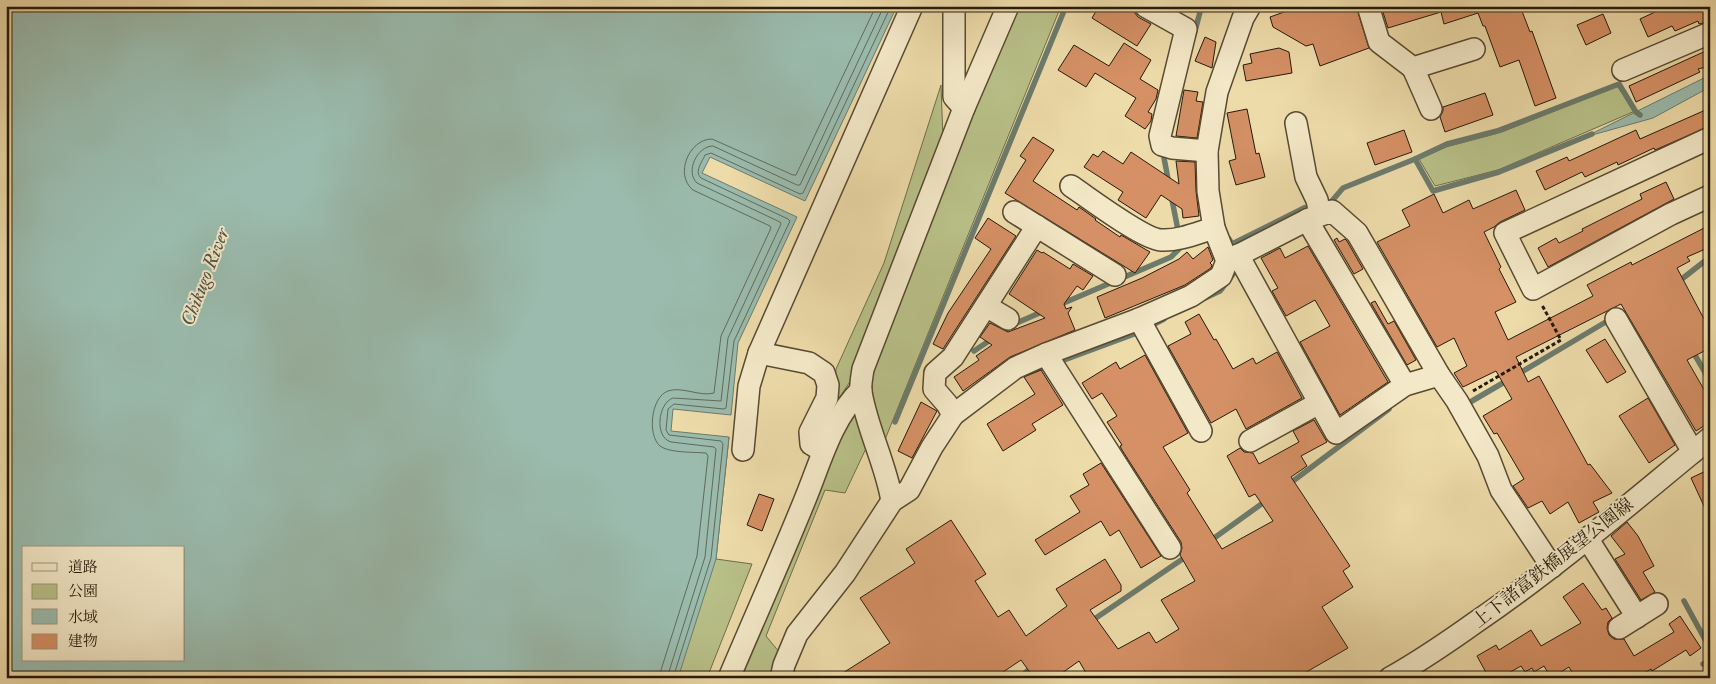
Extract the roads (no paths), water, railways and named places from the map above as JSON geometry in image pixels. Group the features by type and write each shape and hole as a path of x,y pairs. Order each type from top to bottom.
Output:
{"street":[{"path":"743,450 749,386 759,353 912,6"},
{"path":"954,6 954,97 964,108"},
{"path":"892,501 889,484 866,413 861,390 863,369 964,108 1008,6"},
{"path":"1145,6 1186,29 1160,136 1167,147 1207,151"},
{"path":"1250,6 1243,18 1217,92 1207,151 1208,191 1214,228 1336,432 1405,385 1439,375"},
{"path":"1368,6 1379,42 1413,68 1430,109"},
{"path":"1623,70 1710,33"},
{"path":"1413,68 1474,49"},
{"path":"1296,123 1306,177 1315,211 1405,385"},
{"path":"1710,138 1505,233 1533,289 1671,214 1710,196"},
{"path":"1071,186 1144,235 1159,240 1180,238 1214,228"},
{"path":"781,678 784,665 797,634 845,573 892,501 909,490 932,447 953,415 1015,368 1051,360 1144,327 1220,276 1232,258 1315,211 1332,211 1357,233 1439,375 1457,401 1488,456 1502,490 1552,567"},
{"path":"1014,212 1115,275"},
{"path":"953,415 948,404 934,389 935,373 953,357 1037,226"},
{"path":"986,306 1008,319"},
{"path":"1616,319 1693,452"},
{"path":"1144,327 1201,431"},
{"path":"759,353 809,364 824,373 828,385 827,398 810,432 811,444 816,448 825,447"},
{"path":"1051,360 1170,548"},
{"path":"729,678 805,500 825,447 848,402 861,390"},
{"path":"1250,441 1319,402"},
{"name":"上下諸富鉄橋展望公園線","path":"1390,678 1424,669 1503,603 1552,567 1710,438"},
{"path":"1588,538 1628,623 1657,604"}],"water":[{"name":"Chikugo River","path":"6,6 897,6 805,201 710,157 702,173 797,217 738,343 731,415 673,409 671,431 729,437 716,559 678,678 6,678"},
{"path":"1710,75 1710,87 1653,118 1585,137"}],"waterway":[{"path":"895,422 1066,6"},
{"path":"1194,35 1203,6"},
{"path":"1415,159 1447,144 1497,131 1619,84 1636,112 1640,115"},
{"path":"1327,203 1331,202 1343,188 1415,159 1433,191 1499,172 1592,134"},
{"path":"1166,151 1164,158 1169,184"},
{"path":"1171,195 1179,235"},
{"path":"1229,239 1232,244 1304,208 1315,205"},
{"path":"1059,305 1171,257 1181,247 1180,244"},
{"path":"1678,282 1710,257"},
{"path":"1205,298 1220,291 1233,274"},
{"path":"1518,374 1604,323 1632,310"},
{"path":"974,351 1014,324 1044,311"},
{"path":"1056,363 1137,333 1164,319"},
{"path":"1692,350 1710,381"},
{"path":"1026,374 1048,366"},
{"path":"1472,401 1508,380"},
{"path":"1289,484 1389,409"},
{"path":"1210,541 1267,500"},
{"path":"1090,622 1187,556"},
{"path":"1684,601 1708,645 1709,661 1703,664"},
{"path":"1019,678 1033,666"}]}
